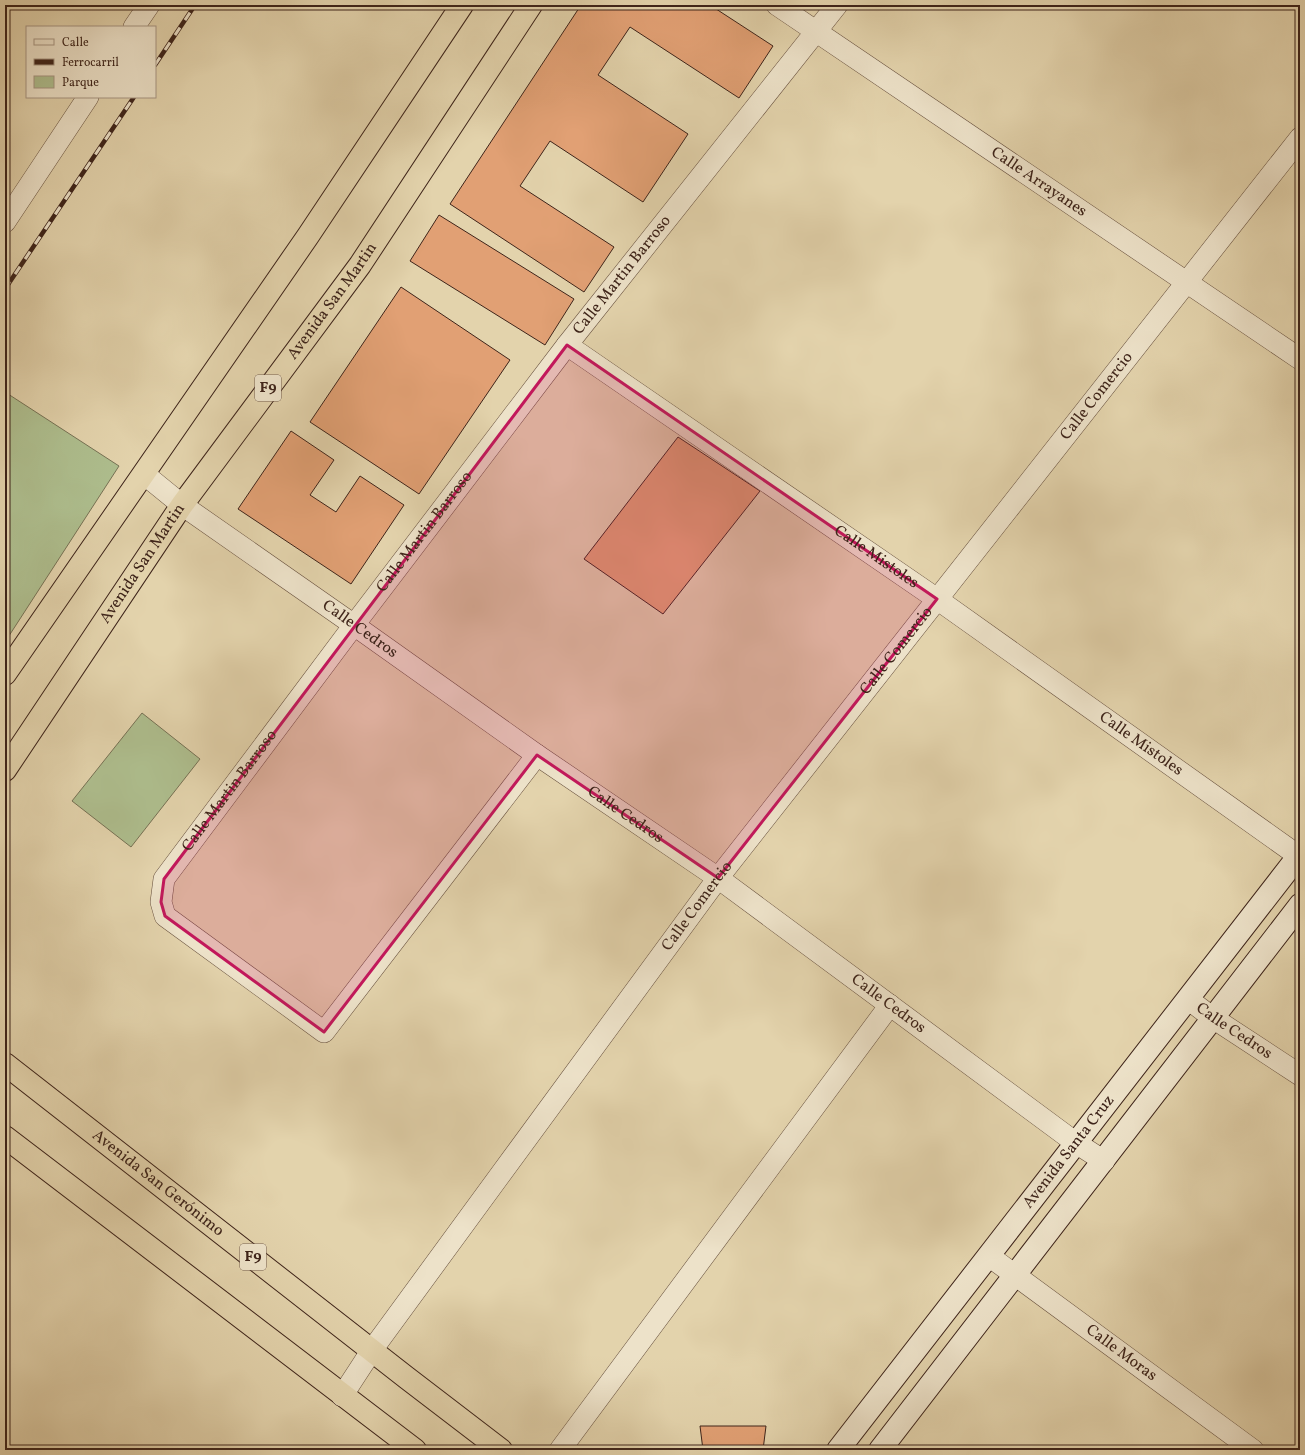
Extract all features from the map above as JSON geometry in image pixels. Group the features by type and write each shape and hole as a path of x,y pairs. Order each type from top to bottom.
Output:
{"highway":[{"path":"5,674 308,236 462,5"},
{"name":"Avenida San Martin","path":"5,770 182,505 360,265 530,5"},
{"name":"Avenida San Gerónimo","path":"5,1064 501,1450"},
{"path":"5,1137 342,1396 415,1450"}],"street":[{"path":"135,26 148,5"},
{"name":"Calle Arrayanes","path":"777,5 1300,359"},
{"name":"Calle Martin Barroso","path":"537,755 324,1032 165,916 160,902 164,879 354,625 567,345 837,5"},
{"path":"5,222 87,98"},
{"name":"Calle Comercio","path":"342,1396 372,1350 718,878 1300,138"},
{"name":"Calle Mistoles","path":"567,345 937,599 1300,856"},
{"name":"Calle Cedros","path":"144,474 182,505 537,755 718,878 1076,1143 1104,1161"},
{"name":"Avenida Santa Cruz","path":"838,1450 1300,856"},
{"name":"Avenida Santa Cruz","path":"880,1450 1016,1276 1300,905"},
{"name":"Calle Cedros","path":"1188,999 1213,1018 1300,1075"},
{"path":"560,1450 890,1005"},
{"name":"Calle Moras","path":"989,1256 1253,1450"}],"highlighted area":[{"path":"567,345 937,599 718,878 537,755 324,1032 165,916 161,902 164,879"}],"green space":[{"path":"5,392 119,466 5,642"},
{"path":"142,713 200,759 131,847 72,801"}],"building":[{"path":"581,5 710,5 773,46 739,98 630,27 598,75 688,134 643,202 550,141 520,186 614,247 584,292 450,204"},
{"path":"439,215 574,299 545,345 410,261"},
{"path":"401,287 510,360 419,494 310,422"},
{"path":"291,431 334,460 310,495 336,512 360,476 404,505 351,584 238,509"},
{"path":"678,437 760,491 663,614 584,559"},
{"path":"700,1426 766,1426 763,1450 703,1450"}],"railway":[{"path":"156,64 195,5"},
{"path":"5,289 133,98"}]}
